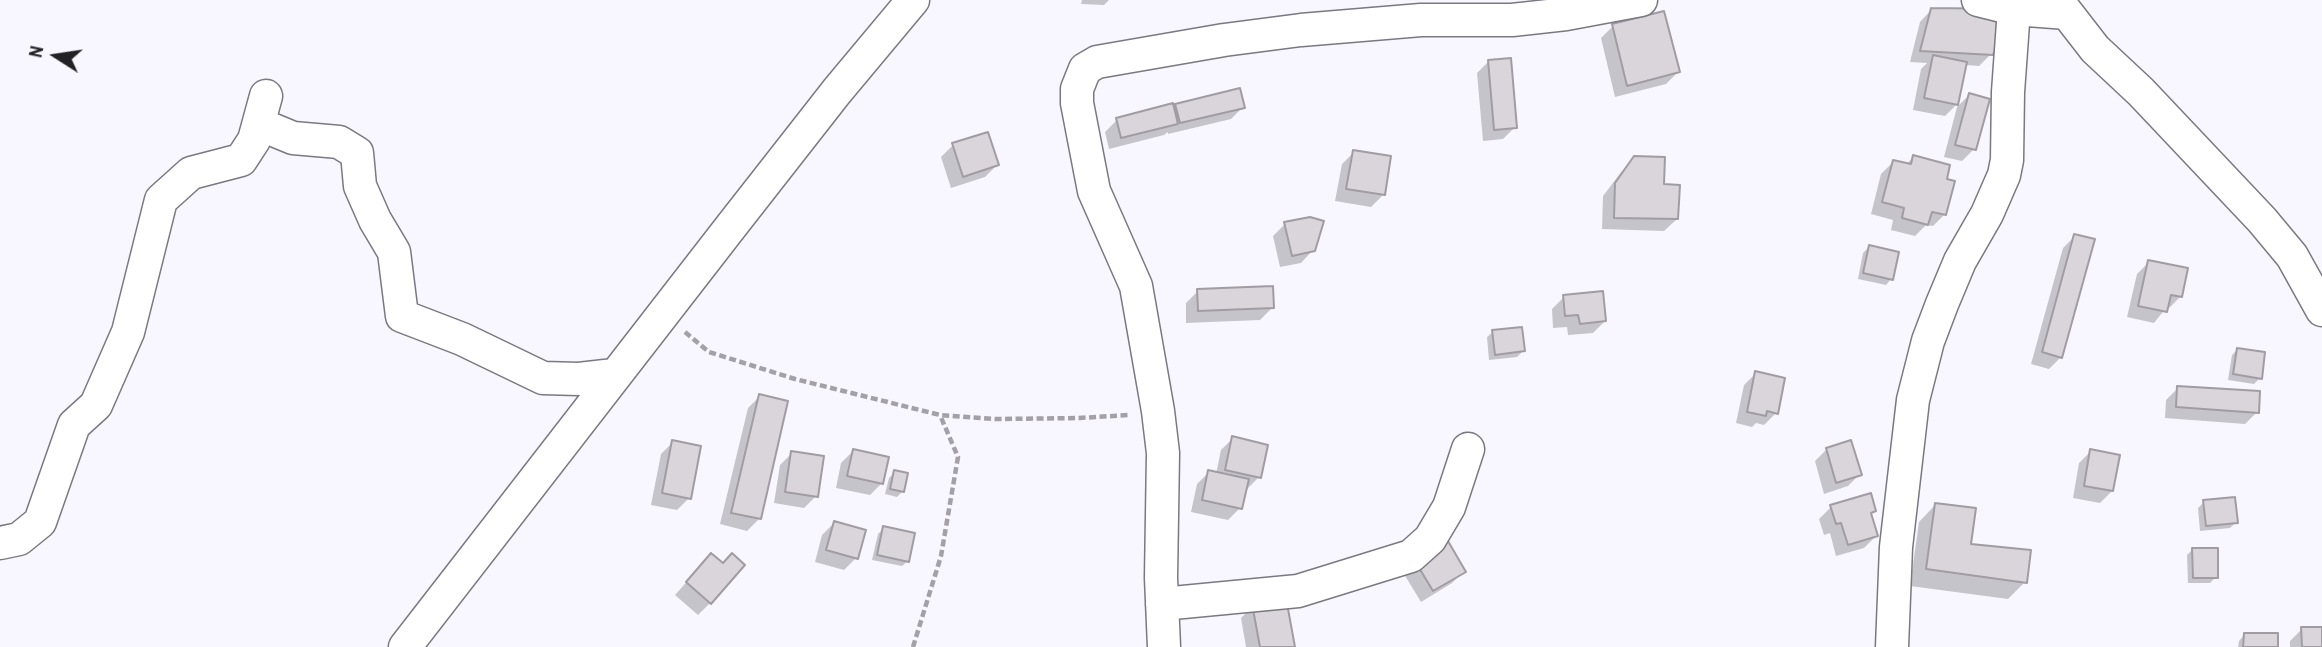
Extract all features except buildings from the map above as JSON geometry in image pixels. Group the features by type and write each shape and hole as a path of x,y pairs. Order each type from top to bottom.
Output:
{"street":[{"path":"405,647 837,91 914,0"},
{"path":"1164,647 1163,453 1158,411 1136,286 1094,191 1077,103 1077,89 1085,69 1097,62 1224,40 1325,27 1421,20 1512,20 1566,14 1641,0"},
{"path":"1978,0 2014,9 2062,7 2095,49 2140,92 2262,220 2292,256 2322,310"},
{"path":"1892,647 1896,547 1913,400 1928,341 1942,304 1960,261 2004,175 2014,9"},
{"path":"0,543 19,539 40,522 74,425 96,405 128,332 161,200 191,173 241,160 254,140 262,110 293,138 339,142 357,153 359,186 394,252 402,316 462,339 543,378 614,376"},
{"path":"1162,604 1298,591 1411,556 1430,540 1450,507 1468,449"}],"path":[{"path":"663,313 709,352 794,379 940,415 996,419 1079,418 1158,411"},
{"path":"913,647 941,556 958,457 940,415"}]}
